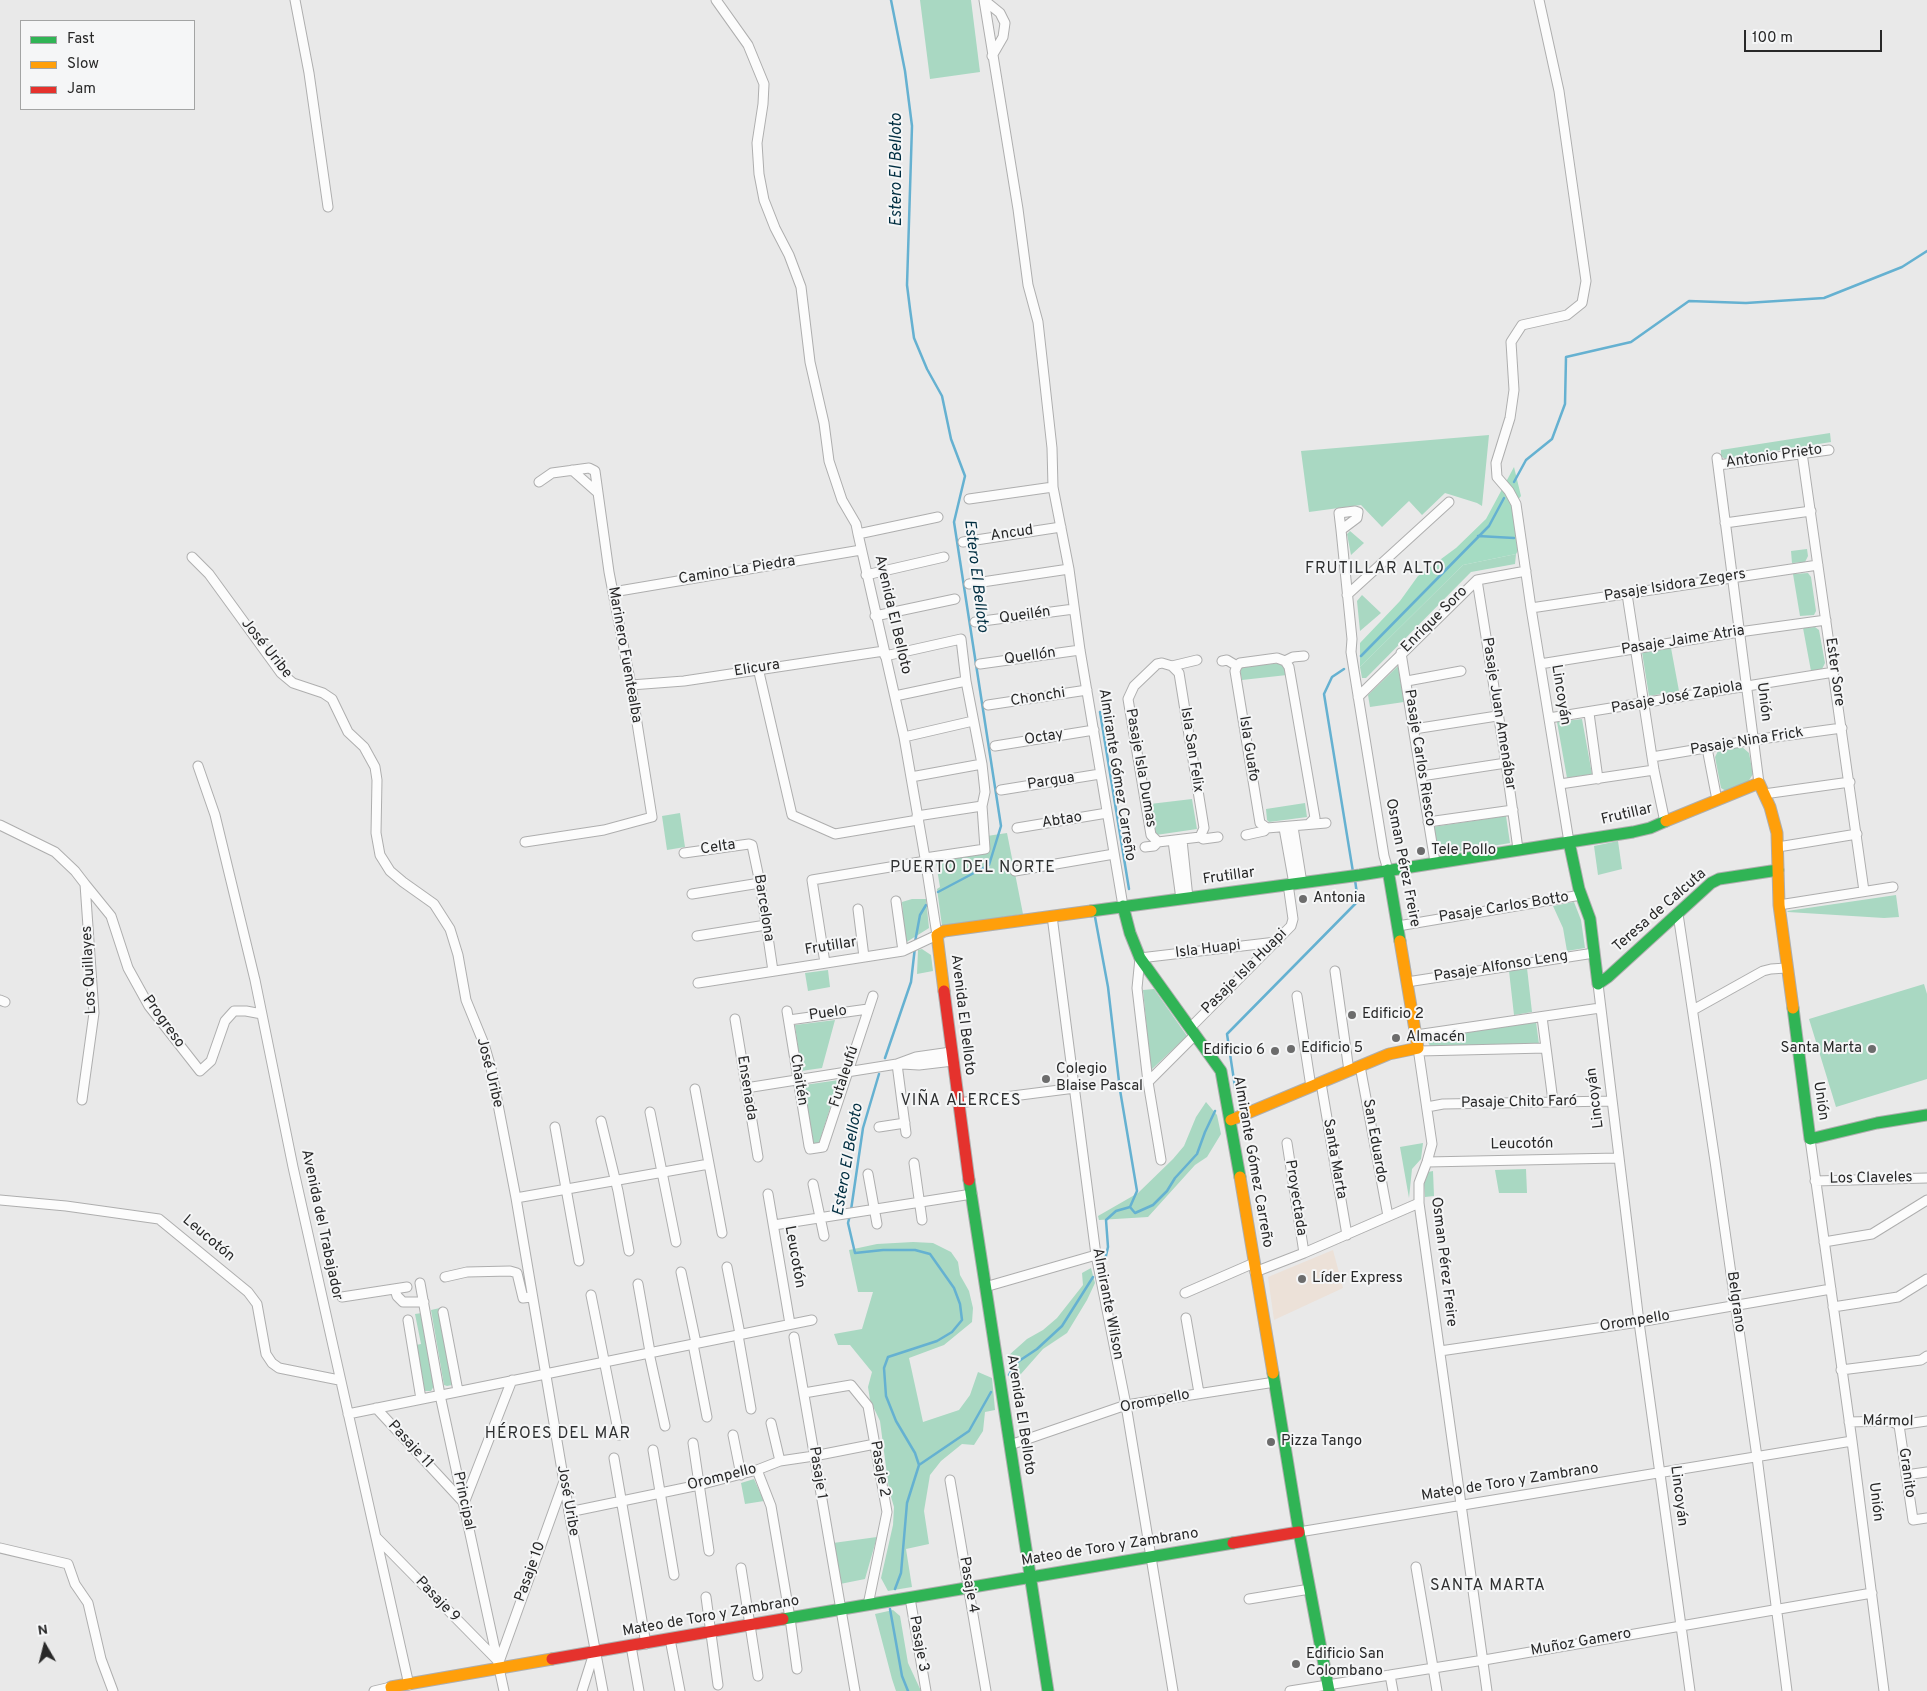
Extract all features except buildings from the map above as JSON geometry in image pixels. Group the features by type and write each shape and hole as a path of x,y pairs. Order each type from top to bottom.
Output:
{"street":[{"path":"295,0 309,74 328,207"},
{"name":"Avenida El Belloto","path":"716,0 748,45 764,84 758,143 759,174 776,228 789,255 800,287 810,362 824,423 829,461 842,500 856,524 884,653 896,696 926,860 958,1103 1048,1691"},
{"path":"984,0 1000,13 1005,23 1003,37 992,56"},
{"name":"Almirante Gómez Carreño","path":"984,0 1018,209 1028,285 1038,322 1052,448 1053,487 1069,569 1080,650 1123,906 1130,933 1140,958 1221,1072 1231,1120 1300,1532 1329,1688"},
{"name":"Lincoyán","path":"1539,0 1559,91 1586,281 1582,303 1567,315 1522,325 1511,342 1514,390 1510,418 1496,463 1497,477 1509,491 1516,504 1569,842 1581,895 1590,919 1639,1322 1690,1691"},
{"name":"Antonio Prieto","path":"1717,462 1829,450"},
{"name":"Ester Sore","path":"1802,453 1864,891"},
{"name":"Unión","path":"1717,462 1759,784 1774,820 1778,847 1779,905 1786,968 1852,1441 1884,1691"},
{"name":"Marinero Fuentealba","path":"524,842 604,830 652,817 631,685 613,592 595,471 589,468 552,473 539,482"},
{"path":"572,470 598,492"},
{"path":"969,499 1053,487"},
{"path":"1348,595 1449,502"},
{"name":"Osman Pérez Freire","path":"1341,530 1358,515 1355,511 1339,513 1352,639 1351,652 1384,856 1419,1050 1432,1144 1419,1183 1419,1203 1487,1691"},
{"path":"1725,523 1811,511"},
{"path":"858,534 938,517"},
{"name":"Ancud","path":"963,542 1061,527"},
{"name":"Camino La Piedra","path":"613,592 861,550"},
{"name":"José Uribe","path":"192,557 209,574 281,673 293,683 323,693 332,699 348,732 364,747 372,758 378,780 376,833 380,855 390,871 434,904 450,929 458,955 466,1000 484,1044 491,1068 516,1198 531,1297 569,1512 603,1691"},
{"path":"866,574 944,557"},
{"name":"Pasaje Isidora Zegers","path":"1531,608 1818,565"},
{"path":"969,584 1069,569"},
{"name":"Enrique Soro","path":"1358,697 1477,580 1526,571"},
{"name":"Pasaje Juan Amenábar","path":"1477,580 1518,849"},
{"path":"1627,594 1634,649 1664,822"},
{"path":"876,616 955,599"},
{"name":"Queilén","path":"975,622 1074,609"},
{"name":"Pasaje Jaime Atria","path":"1540,664 1826,620"},
{"name":"Elicura","path":"631,685 684,681 758,668 884,653 961,640 966,681"},
{"name":"Quellón","path":"980,664 1080,650"},
{"name":"Pasaje Carlos Riesco","path":"1401,653 1435,862"},
{"path":"1285,661 1294,657 1304,656"},
{"path":"1222,661 1227,660 1237,666 1240,663 1277,658 1285,661 1289,667 1315,818 1309,824"},
{"path":"1172,666 1197,660"},
{"name":"Pasaje Isla Dumas","path":"1158,842 1152,835 1128,700 1134,686 1157,664 1162,663 1172,666"},
{"name":"Isla San Felix","path":"1172,666 1179,673 1204,828 1200,837"},
{"name":"Isla Guafo","path":"1237,666 1235,671 1260,822 1267,828"},
{"path":"758,668 792,815 836,834 982,806"},
{"path":"1407,681 1461,671"},
{"name":"Pasaje José Zapiola","path":"1549,718 1834,672"},
{"path":"825,964 812,880 985,849 982,806 985,792 982,764 966,681 896,696"},
{"name":"Chonchi","path":"988,706 1088,690"},
{"path":"1589,713 1598,779"},
{"path":"1414,729 1497,716"},
{"path":"904,737 973,721"},
{"name":"Pasaje Nina Frick","path":"1652,757 1753,740 1842,728"},
{"name":"Octay","path":"995,746 1094,730"},
{"path":"1707,748 1717,800"},
{"path":"1421,776 1506,763"},
{"path":"911,777 982,764"},
{"name":"Avenida del Trabajador","path":"198,766 215,815 262,1014 340,1380 409,1688"},
{"path":"1560,784 1654,770"},
{"name":"Pargua","path":"1001,790 1100,774"},
{"path":"1764,794 1850,782"},
{"name":"Frutillar","path":"698,983 864,958 911,948 944,931 1360,875 1650,828 1759,784"},
{"path":"1428,822 1513,810"},
{"name":"Abtao","path":"1017,828 1107,813"},
{"path":"1246,835 1264,831 1267,828 1326,824"},
{"path":"0,825 55,852 75,871 85,884"},
{"name":"Pasaje Isla Huapi","path":"1148,1082 1286,932 1293,919 1295,884 1288,827"},
{"path":"1778,847 1857,834"},
{"path":"1145,847 1154,846 1158,842 1218,837"},
{"path":"1177,840 1185,898"},
{"name":"Celta","path":"684,853 751,844"},
{"name":"Barcelona","path":"751,844 760,883 773,972"},
{"path":"1015,871 1114,854"},
{"name":"Teresa de Calcuta","path":"1598,984 1711,884 1719,879 1778,870"},
{"path":"692,894 760,883"},
{"name":"Progreso","path":"85,884 111,916 128,968 149,1006 200,1071 211,1061 225,1021 234,1011 262,1014"},
{"name":"Los Quillayes","path":"82,1100 94,1013 85,884"},
{"path":"1779,905 1893,887"},
{"name":"Pasaje Carlos Botto","path":"1398,926 1581,895"},
{"path":"896,901 911,948"},
{"path":"858,909 864,958"},
{"name":"Belgrano","path":"1678,914 1757,1457 1787,1691"},
{"name":"Almirante Wilson","path":"1052,916 1096,1256 1126,1405 1173,1691"},
{"path":"696,936 766,926"},
{"name":"Isla Huapi","path":"1140,958 1276,942"},
{"name":"Pasaje Alfonso Leng","path":"1407,982 1594,953"},
{"path":"1140,958 1138,988 1148,1082 1161,1160"},
{"path":"1693,1010 1762,972 1786,968"},
{"path":"1335,971 1349,1071"},
{"name":"Futaleufú","path":"810,1149 823,1147 872,996"},
{"name":"Santa Marta","path":"1297,996 1347,1235"},
{"path":"1416,1035 1600,1008"},
{"name":"Puelo","path":"788,1016 868,1009"},
{"name":"Chaitén","path":"788,1016 797,1080 810,1149"},
{"path":"1542,1017 1553,1101"},
{"name":"Ensenada","path":"735,1019 758,1157"},
{"path":"1231,1120 1388,1054 1419,1050 1546,1048"},
{"path":"746,1088 897,1064 919,1065 952,1056"},
{"path":"879,1127 906,1128 897,1064"},
{"name":"San Eduardo","path":"1360,1066 1388,1216"},
{"path":"958,1103 1075,1088"},
{"path":"695,1089 722,1233"},
{"name":"Pasaje Chito Faró","path":"1427,1107 1442,1104 1553,1101 1612,1102"},
{"path":"650,1112 676,1242"},
{"path":"1810,1139 1876,1123 1927,1115"},
{"path":"601,1121 629,1252"},
{"path":"555,1127 579,1260"},
{"name":"Proyectada","path":"1287,1143 1304,1254"},
{"name":"Leucotón","path":"1427,1162 1618,1158"},
{"path":"914,1163 922,1220"},
{"path":"516,1198 709,1164"},
{"path":"868,1174 878,1224"},
{"name":"Los Claveles","path":"1816,1181 1927,1178"},
{"path":"813,1184 824,1236"},
{"name":"Leucotón","path":"768,1194 790,1324"},
{"path":"774,1226 874,1208 972,1194"},
{"name":"Leucotón","path":"0,1200 159,1218 248,1292 257,1304 266,1354 272,1363 279,1368 340,1380"},
{"path":"1824,1242 1872,1234 1927,1200"},
{"path":"1185,1293 1255,1268 1304,1254 1419,1203"},
{"path":"985,1286 1096,1256"},
{"path":"727,1266 751,1409"},
{"path":"445,1277 474,1271 510,1271 517,1273 523,1298 531,1297"},
{"path":"681,1272 707,1417"},
{"path":"1833,1307 1898,1297 1927,1278"},
{"name":"Principal","path":"420,1283 440,1395 504,1691"},
{"path":"638,1284 665,1426"},
{"path":"342,1297 407,1287"},
{"path":"395,1289 397,1296 403,1302 424,1307"},
{"name":"Orompello","path":"1440,1351 1639,1322 1831,1289"},
{"path":"591,1295 619,1435"},
{"path":"443,1312 458,1391"},
{"path":"1186,1318 1199,1394"},
{"path":"408,1320 421,1399"},
{"path":"348,1414 812,1320"},
{"name":"Pasaje 1","path":"794,1337 855,1691"},
{"path":"1841,1370 1925,1361"},
{"path":"464,1503 512,1380"},
{"name":"Orompello","path":"1010,1445 1126,1405 1275,1382"},
{"name":"Pasaje 2","path":"804,1393 851,1385 868,1406 887,1512 868,1605"},
{"name":"Pasaje 11","path":"376,1408 464,1503"},
{"name":"Mármol","path":"1849,1422 1890,1421 1899,1425 1927,1422"},
{"path":"771,1423 780,1460"},
{"name":"Granito","path":"1899,1425 1913,1520 1927,1518"},
{"path":"733,1435 740,1475"},
{"name":"Mateo de Toro y Zambrano","path":"374,1691 409,1688 499,1666 595,1653 1030,1576 1461,1507 1852,1441"},
{"path":"693,1443 709,1551"},
{"name":"Orompello","path":"569,1512 740,1475 780,1460 814,1456 875,1444"},
{"path":"653,1450 674,1575"},
{"path":"614,1458 646,1644"},
{"path":"756,1470 771,1506 797,1670"},
{"path":"1906,1475 1927,1472"},
{"name":"Pasaje 4","path":"950,1480 986,1691"},
{"name":"Pasaje 10","path":"499,1666 564,1482"},
{"name":"Pasaje 9","path":"376,1537 499,1666"},
{"path":"0,1548 68,1564 75,1584 88,1604 101,1659 113,1691"},
{"path":"1416,1567 1437,1691"},
{"path":"741,1568 758,1676"},
{"path":"1249,1599 1310,1589"},
{"name":"Muñoz Gamero","path":"1290,1691 1329,1688 1390,1675 1872,1593"},
{"path":"706,1597 718,1685"},
{"name":"Pasaje 3","path":"910,1598 926,1691"},
{"path":"670,1639 680,1691"},
{"path":"631,1646 639,1691"},
{"path":"582,1691 595,1653"},
{"path":"1390,1675 1393,1691"}],"shaded area":[{"path":"1333,1250 1343,1288 1274,1320 1268,1277"}],"green space":[{"path":"920,0 971,0 980,72 930,79"},
{"path":"1830,433 1831,442 1725,459 1721,456 1721,450"},
{"path":"1489,435 1482,506 1445,493 1422,515 1409,501 1382,527 1361,505 1309,512 1301,451"},
{"path":"1514,467 1521,496 1512,507 1520,547 1516,554 1463,565 1360,667 1360,643 1400,601 1418,576 1456,548 1486,519"},
{"path":"1350,531 1364,543 1351,555 1347,534"},
{"path":"1807,549 1808,556 1805,562 1792,563 1791,551"},
{"path":"1516,554 1515,564 1471,572 1366,678 1362,678 1360,667 1463,565"},
{"path":"1808,573 1811,577 1816,611 1814,615 1800,616 1793,574"},
{"path":"1362,595 1381,613 1360,631 1357,601"},
{"path":"1815,627 1819,630 1825,663 1822,669 1811,671 1803,628"},
{"path":"1671,648 1679,691 1649,696 1642,652"},
{"path":"1282,663 1285,665 1287,675 1242,680 1240,670 1242,667"},
{"path":"1398,666 1404,702 1370,707 1368,695"},
{"path":"1582,719 1592,774 1567,778 1557,722"},
{"path":"1741,746 1749,753 1753,774 1748,782 1726,791 1721,788 1715,757 1718,751"},
{"path":"1192,799 1197,829 1156,835 1150,804"},
{"path":"1305,803 1307,817 1269,822 1267,820 1266,809"},
{"path":"680,813 685,847 667,850 662,816"},
{"path":"1506,816 1510,843 1438,855 1432,827"},
{"path":"1007,833 1023,914 942,926 937,889 940,887 936,863 938,861 989,852 987,836"},
{"path":"1618,841 1622,869 1598,875 1594,846"},
{"path":"1896,895 1899,917 1884,918 1787,911"},
{"path":"912,899 926,899 929,928 905,943 902,902"},
{"path":"1574,902 1581,920 1585,948 1567,951 1563,928 1553,906"},
{"path":"922,949 931,955 933,971 917,974 918,950"},
{"path":"1527,968 1532,1012 1514,1015 1509,971"},
{"path":"828,970 830,987 808,991 805,973"},
{"name":"Santa Marta","path":"1924,984 1927,994 1927,1079 1836,1107 1809,1019"},
{"path":"1154,989 1187,1036 1151,1070 1143,990"},
{"path":"835,1020 822,1068 801,1071 795,1025"},
{"path":"1536,1022 1539,1044 1430,1046 1426,1038"},
{"path":"839,1080 819,1143 814,1145 804,1085"},
{"path":"1206,1102 1217,1115 1221,1134 1207,1157 1195,1165 1148,1217 1099,1220 1098,1216 1138,1193 1173,1159 1184,1146 1196,1117"},
{"path":"1423,1143 1421,1159 1412,1169 1409,1198 1400,1147"},
{"path":"1526,1169 1527,1193 1499,1193 1495,1170"},
{"path":"1433,1171 1434,1196 1425,1197 1424,1184 1428,1172"},
{"path":"933,1243 951,1252 958,1262 960,1275 969,1291 973,1308 972,1322 944,1345 909,1358 923,1422 959,1410 970,1395 978,1372 992,1378 995,1410 985,1412 983,1431 974,1445 962,1444 941,1461 930,1475 924,1511 929,1544 906,1549 912,1587 888,1591 881,1578 893,1525 894,1507 889,1490 880,1421 870,1400 868,1387 872,1372 850,1345 838,1345 834,1334 862,1329 873,1292 858,1292 849,1250 877,1244"},
{"path":"1091,1268 1095,1283 1067,1333 1043,1349 1013,1383 1008,1356 1027,1339 1043,1330 1057,1318 1083,1285 1082,1273"},
{"path":"440,1308 453,1382 452,1385 447,1386 444,1385 431,1310"},
{"path":"422,1313 434,1386 431,1391 424,1391 416,1345 421,1344 415,1314"},
{"path":"754,1479 764,1501 745,1504 741,1483"},
{"path":"877,1537 865,1579 840,1584 833,1543"},
{"path":"893,1610 900,1616 908,1663 921,1691 896,1691 875,1614"}],"waterway":[{"name":"Estero El Belloto","path":"891,0 905,71 912,126 907,285 910,309 914,338 927,369 942,396 951,439 965,476 954,522 1001,826 989,865 938,892"},
{"path":"1514,482 1526,460 1552,439 1565,404 1566,357 1631,342 1689,301 1746,303 1824,298 1902,267 1927,251"},
{"path":"1361,656 1489,526 1504,498"},
{"path":"1478,536 1514,538"},
{"path":"1344,669 1332,677 1324,694 1353,872"},
{"path":"1100,712 1129,889"},
{"path":"1235,1087 1227,1034 1358,901 1355,880"},
{"name":"Estero El Belloto","path":"915,942 920,915 926,905"},
{"path":"1095,917 1108,987 1120,1090 1137,1191 1130,1207"},
{"name":"Estero El Belloto","path":"885,1058 911,982 915,947"},
{"name":"Estero El Belloto","path":"851,1210 863,1128 879,1074"},
{"path":"1105,1260 1108,1247 1106,1220 1116,1211 1130,1207 1135,1213 1153,1205 1197,1154 1215,1111"},
{"name":"Estero El Belloto","path":"850,1215 848,1223 855,1253 883,1250 915,1250 930,1254 954,1288 960,1304 962,1320 952,1332 937,1341 888,1357 884,1368 886,1396 896,1421 915,1453 919,1465 907,1503 901,1573 895,1589"},
{"path":"1009,1375 1016,1363 1037,1349 1062,1326 1093,1277"},
{"path":"919,1465 969,1431 991,1392"},
{"name":"Estero El Belloto","path":"890,1609 902,1676 908,1691"}],"traffic: fast":[{"path":"1091,911 1360,875 1633,832 1650,828 1666,821"},
{"path":"1569,842 1579,889 1590,919 1598,984 1711,883 1719,879 1778,870"},
{"path":"1388,870 1400,941"},
{"path":"1123,906 1130,933 1140,958 1221,1071 1240,1177"},
{"path":"1793,1008 1810,1139 1877,1123 1927,1115"},
{"path":"969,1180 1048,1691"},
{"path":"1273,1373 1299,1532 1329,1691"},
{"path":"783,1619 1233,1543"}],"traffic: slow":[{"path":"1666,821 1759,783 1770,807 1777,833 1779,905 1793,1008"},
{"path":"944,991 937,935 944,931 1091,911"},
{"path":"1231,1120 1389,1054 1418,1048 1400,941"},
{"path":"1240,1177 1273,1373"},
{"path":"392,1691 391,1687 552,1659"}],"traffic: jam":[{"path":"944,991 969,1180"},
{"path":"1233,1543 1299,1532"},
{"path":"552,1659 783,1619"}],"place":[{"name":"Tele Pollo","path":"1421,851"},
{"name":"Antonia","path":"1303,899"},
{"name":"Edificio 2","path":"1352,1015"},
{"name":"Almacén","path":"1396,1038"},
{"name":"Edificio 5","path":"1291,1049"},
{"name":"Santa Marta","path":"1872,1049"},
{"name":"Edificio 6","path":"1275,1051"},
{"name":"Colegio Blaise Pascal","path":"1046,1079"},
{"name":"Líder Express","path":"1302,1279"},
{"name":"Pizza Tango","path":"1271,1442"},
{"name":"Edificio San Colombano","path":"1296,1664"}],"district":[{"name":"FRUTILLAR ALTO","path":"1375,570"},
{"name":"PUERTO DEL NORTE","path":"973,869"},
{"name":"VIÑA ALERCES","path":"961,1102"},
{"name":"HÉROES DEL MAR","path":"558,1435"},
{"name":"SANTA MARTA","path":"1488,1587"}]}
